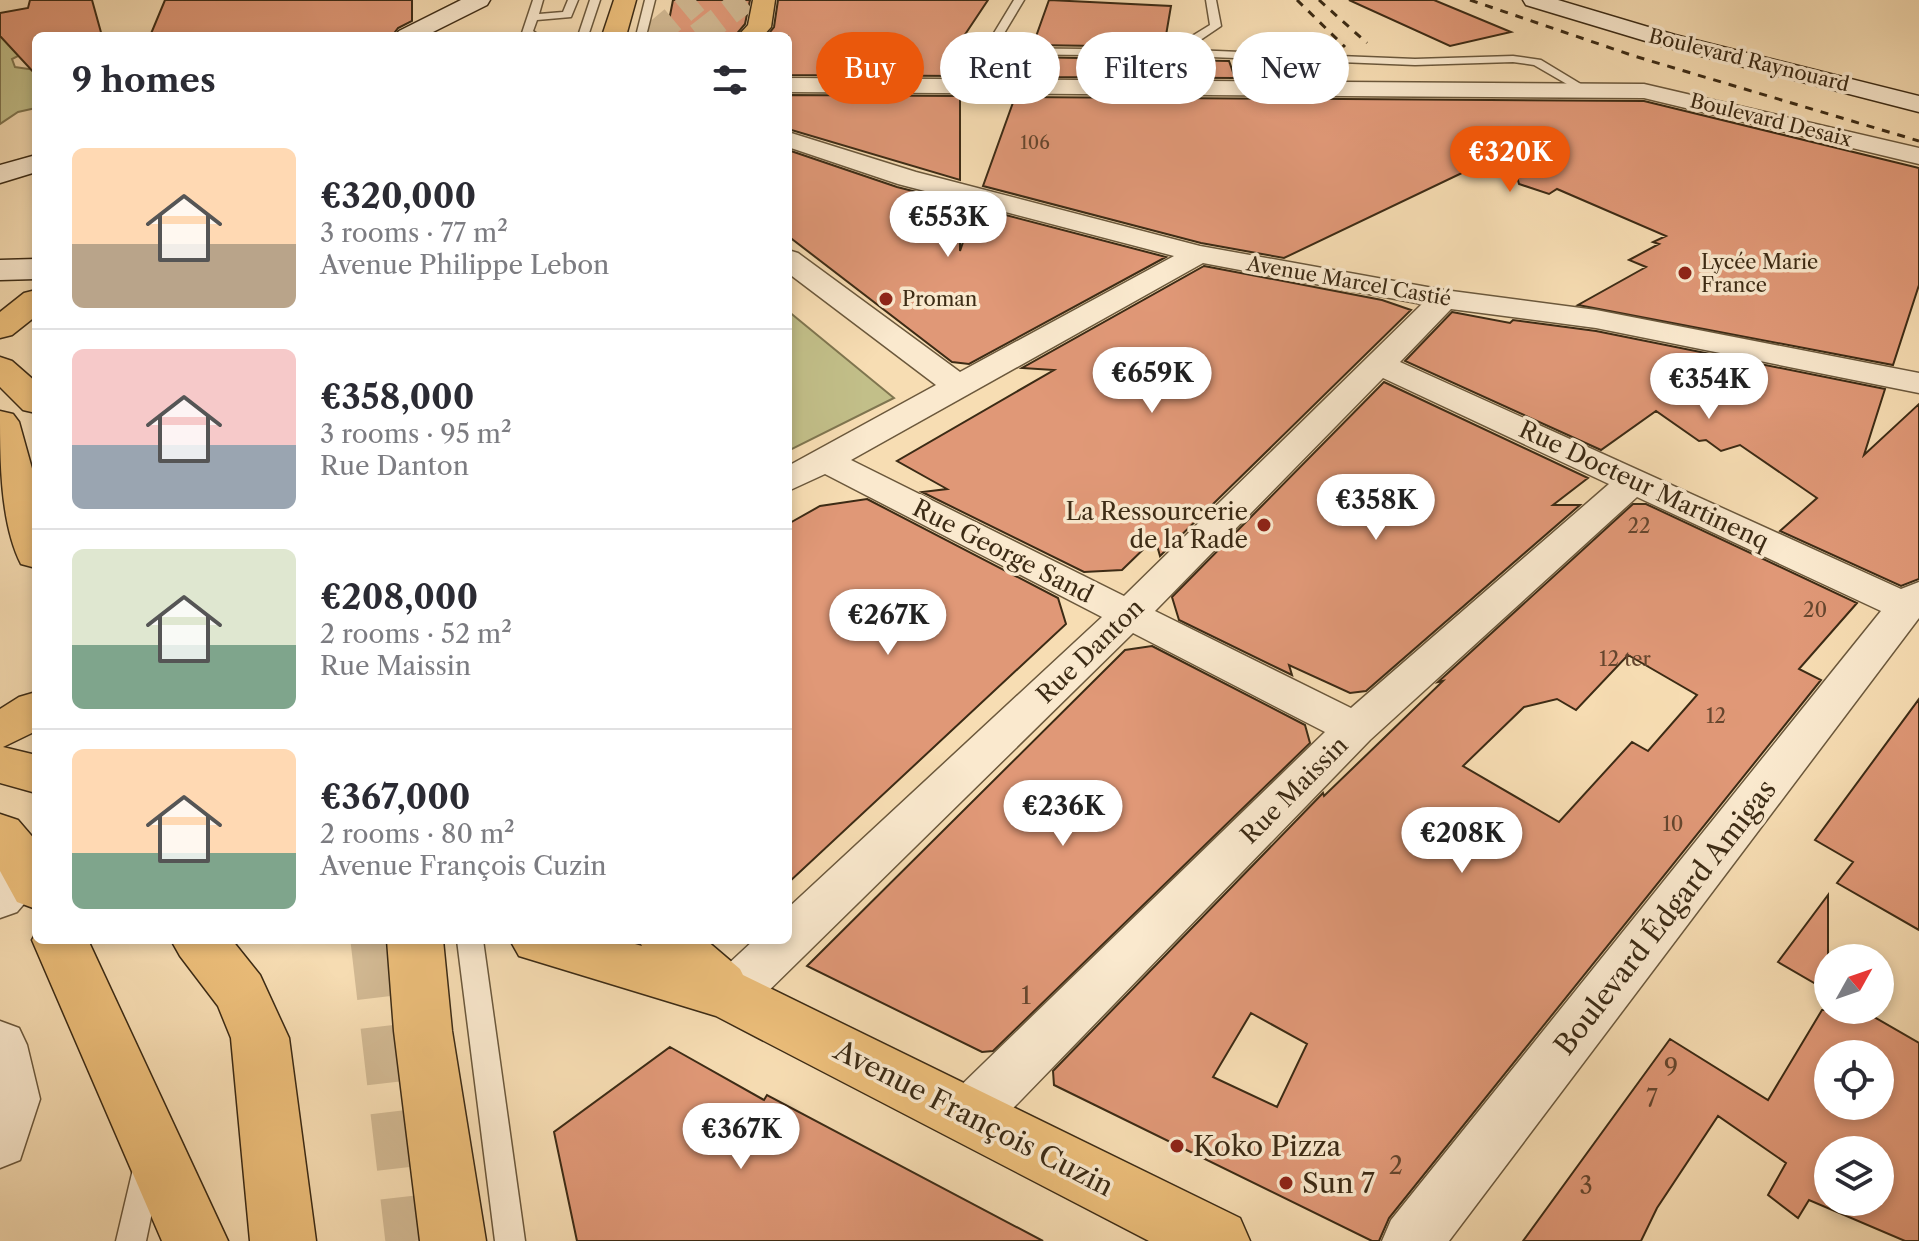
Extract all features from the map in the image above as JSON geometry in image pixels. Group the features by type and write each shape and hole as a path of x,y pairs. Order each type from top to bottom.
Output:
{"main road":[{"path":"615,32 625,0"},
{"path":"754,32 759,27 764,0"},
{"path":"775,32 780,0"},
{"path":"0,328 32,303"},
{"path":"0,368 32,398"},
{"path":"0,422 32,540"},
{"path":"0,731 32,711"},
{"path":"0,765 32,773"},
{"path":"62,944 195,1241"},
{"path":"202,944 240,992 260,1038 283,1241"},
{"path":"415,944 423,1031 453,1241"},
{"path":"552,944 730,995"},
{"path":"672,944 730,995"},
{"name":"Avenue François Cuzin","path":"730,995 1217,1241"}],"street":[{"path":"415,32 479,0"},
{"name":"Boulevard Raynouard","path":"1534,0 1670,41 1919,104"},
{"name":"Boulevard Desaix","path":"792,85 1644,91 1919,156"},
{"name":"Avenue Marcel Castié","path":"792,140 907,178 1199,254 1444,299 1596,319 1919,383"},
{"path":"0,174 32,164"},
{"path":"792,478 1199,254"},
{"path":"792,262 958,386"},
{"path":"0,270 32,269"},
{"name":"Rue Danton","path":"792,936 1128,615 1444,299"},
{"name":"Rue Docteur Martinenq","path":"1381,365 1912,601"},
{"name":"Rue George Sand","path":"822,459 1355,729"},
{"name":"Rue Maissin","path":"969,1115 1355,729 1634,480"},
{"name":"Boulevard Édgard Amigas","path":"1412,1241 1912,601"},
{"name":"Rue Danton","path":"730,995 783,944"},
{"path":"0,1045 12,1099 0,1141"}],"lane":[{"path":"584,32 595,0"},
{"path":"642,32 650,0"},
{"path":"1000,32 1019,0"},
{"path":"1206,32 1216,26 1211,0"},
{"path":"528,32 552,4"},
{"path":"1216,54 1415,62 1513,59 1537,62 1583,89"},
{"path":"471,944 510,1241"},
{"path":"687,944 730,995"},
{"path":"131,1241 153,1146"}],"shaded area":[{"path":"16,34 32,44 32,49 12,59 15,67 32,69 32,109 18,112 0,124 0,36"},
{"path":"792,314 894,398 792,449"}],"building":[{"path":"30,0 92,0 101,32 32,32 32,71 0,36 0,13 28,8"},
{"path":"165,0 412,0 412,21 395,32 152,32"},
{"path":"673,0 750,0 745,24 738,32 667,32"},
{"path":"778,0 988,0 967,32 940,32 940,76 924,76 924,32 816,32 816,75 792,75 792,32 770,32 774,27"},
{"path":"1049,0 1171,6 1167,32 1076,32 1076,46 1060,45 1060,32 1038,32"},
{"path":"1349,0 1434,0 1511,32 1450,46"},
{"path":"1060,58 1076,58 1076,77 1060,77"},
{"path":"1216,61 1229,61 1232,78 1216,78"},
{"path":"792,95 816,95 816,104 924,104 924,96 940,96 940,104 960,104 960,180 792,130"},
{"path":"1060,97 1076,97 1076,104 1216,104 1216,98 1232,98 1232,104 1349,104 1349,99 1644,101 1919,168 1919,285 1893,365 1578,305 1646,267 1629,260 1659,244 1653,242 1666,236 1557,189 1549,194 1519,184 1510,150 1284,258 1201,243 983,186 1012,104 1060,104"},
{"path":"792,151 897,187 960,203 960,251 975,207 1166,257 969,364 952,362 792,239"},
{"path":"1204,266 1382,300 1411,310 1160,556 1155,538 1122,570 1084,572 922,492 947,489 897,461 1054,370 1022,368"},
{"path":"1452,312 1510,323 1513,320 1596,331 1885,389 1864,455 1919,404 1919,579 1901,586 1780,531 1817,498 1740,445 1721,451 1706,440 1699,441 1656,411 1601,450 1405,361"},
{"path":"1384,382 1588,478 1553,505 1580,505 1366,691 1350,693 1289,665 1292,675 1179,620 1172,597"},
{"path":"867,499 1058,598 1066,624 792,879 792,522 820,506"},
{"path":"1633,504 1646,504 1857,603 1799,669 1821,680 1389,1218 1379,1241 1372,1241 1054,1085 1053,1071 1323,793 1324,796 1443,681 1438,682","holes":["1628,655 1697,695 1648,751 1632,742 1559,822 1463,766 1524,707 1557,699 1576,710","1251,1013 1307,1044 1277,1107 1213,1077"]},
{"path":"1152,646 1305,725 1310,743 993,1051 982,1052 807,966 1125,650"},
{"path":"1919,699 1919,930 1837,883 1853,862 1815,840"},
{"path":"1828,895 1828,944 1814,944 1814,983 1778,962"},
{"path":"1814,1023 1886,1024 1919,1043 1919,1241 1905,1241 1846,1216 1894,1216 1894,1136 1814,1136 1814,1202 1809,1200 1798,1218 1768,1195 1786,1163 1718,1116 1657,1208 1641,1241 1523,1241 1670,1039 1768,1100"},
{"path":"670,1047 764,1100 767,1095 1043,1241 577,1241 554,1132"}],"tunnel":[{"path":"658,32 696,0"},
{"path":"703,32 745,0"},
{"path":"379,944 414,1241"}],"railway":[{"path":"1297,0 1330,32"},
{"path":"1319,0 1367,43"},
{"path":"1470,0 1634,56 1919,141"}],"place":[{"name":"Lycée Marie France","path":"1685,273"},
{"name":"Proman","path":"886,299"},
{"name":"La Ressourcerie de la Rade","path":"1264,525"},
{"name":"Koko Pizza","path":"1177,1146"},
{"name":"Sun 7","path":"1286,1183"}]}
